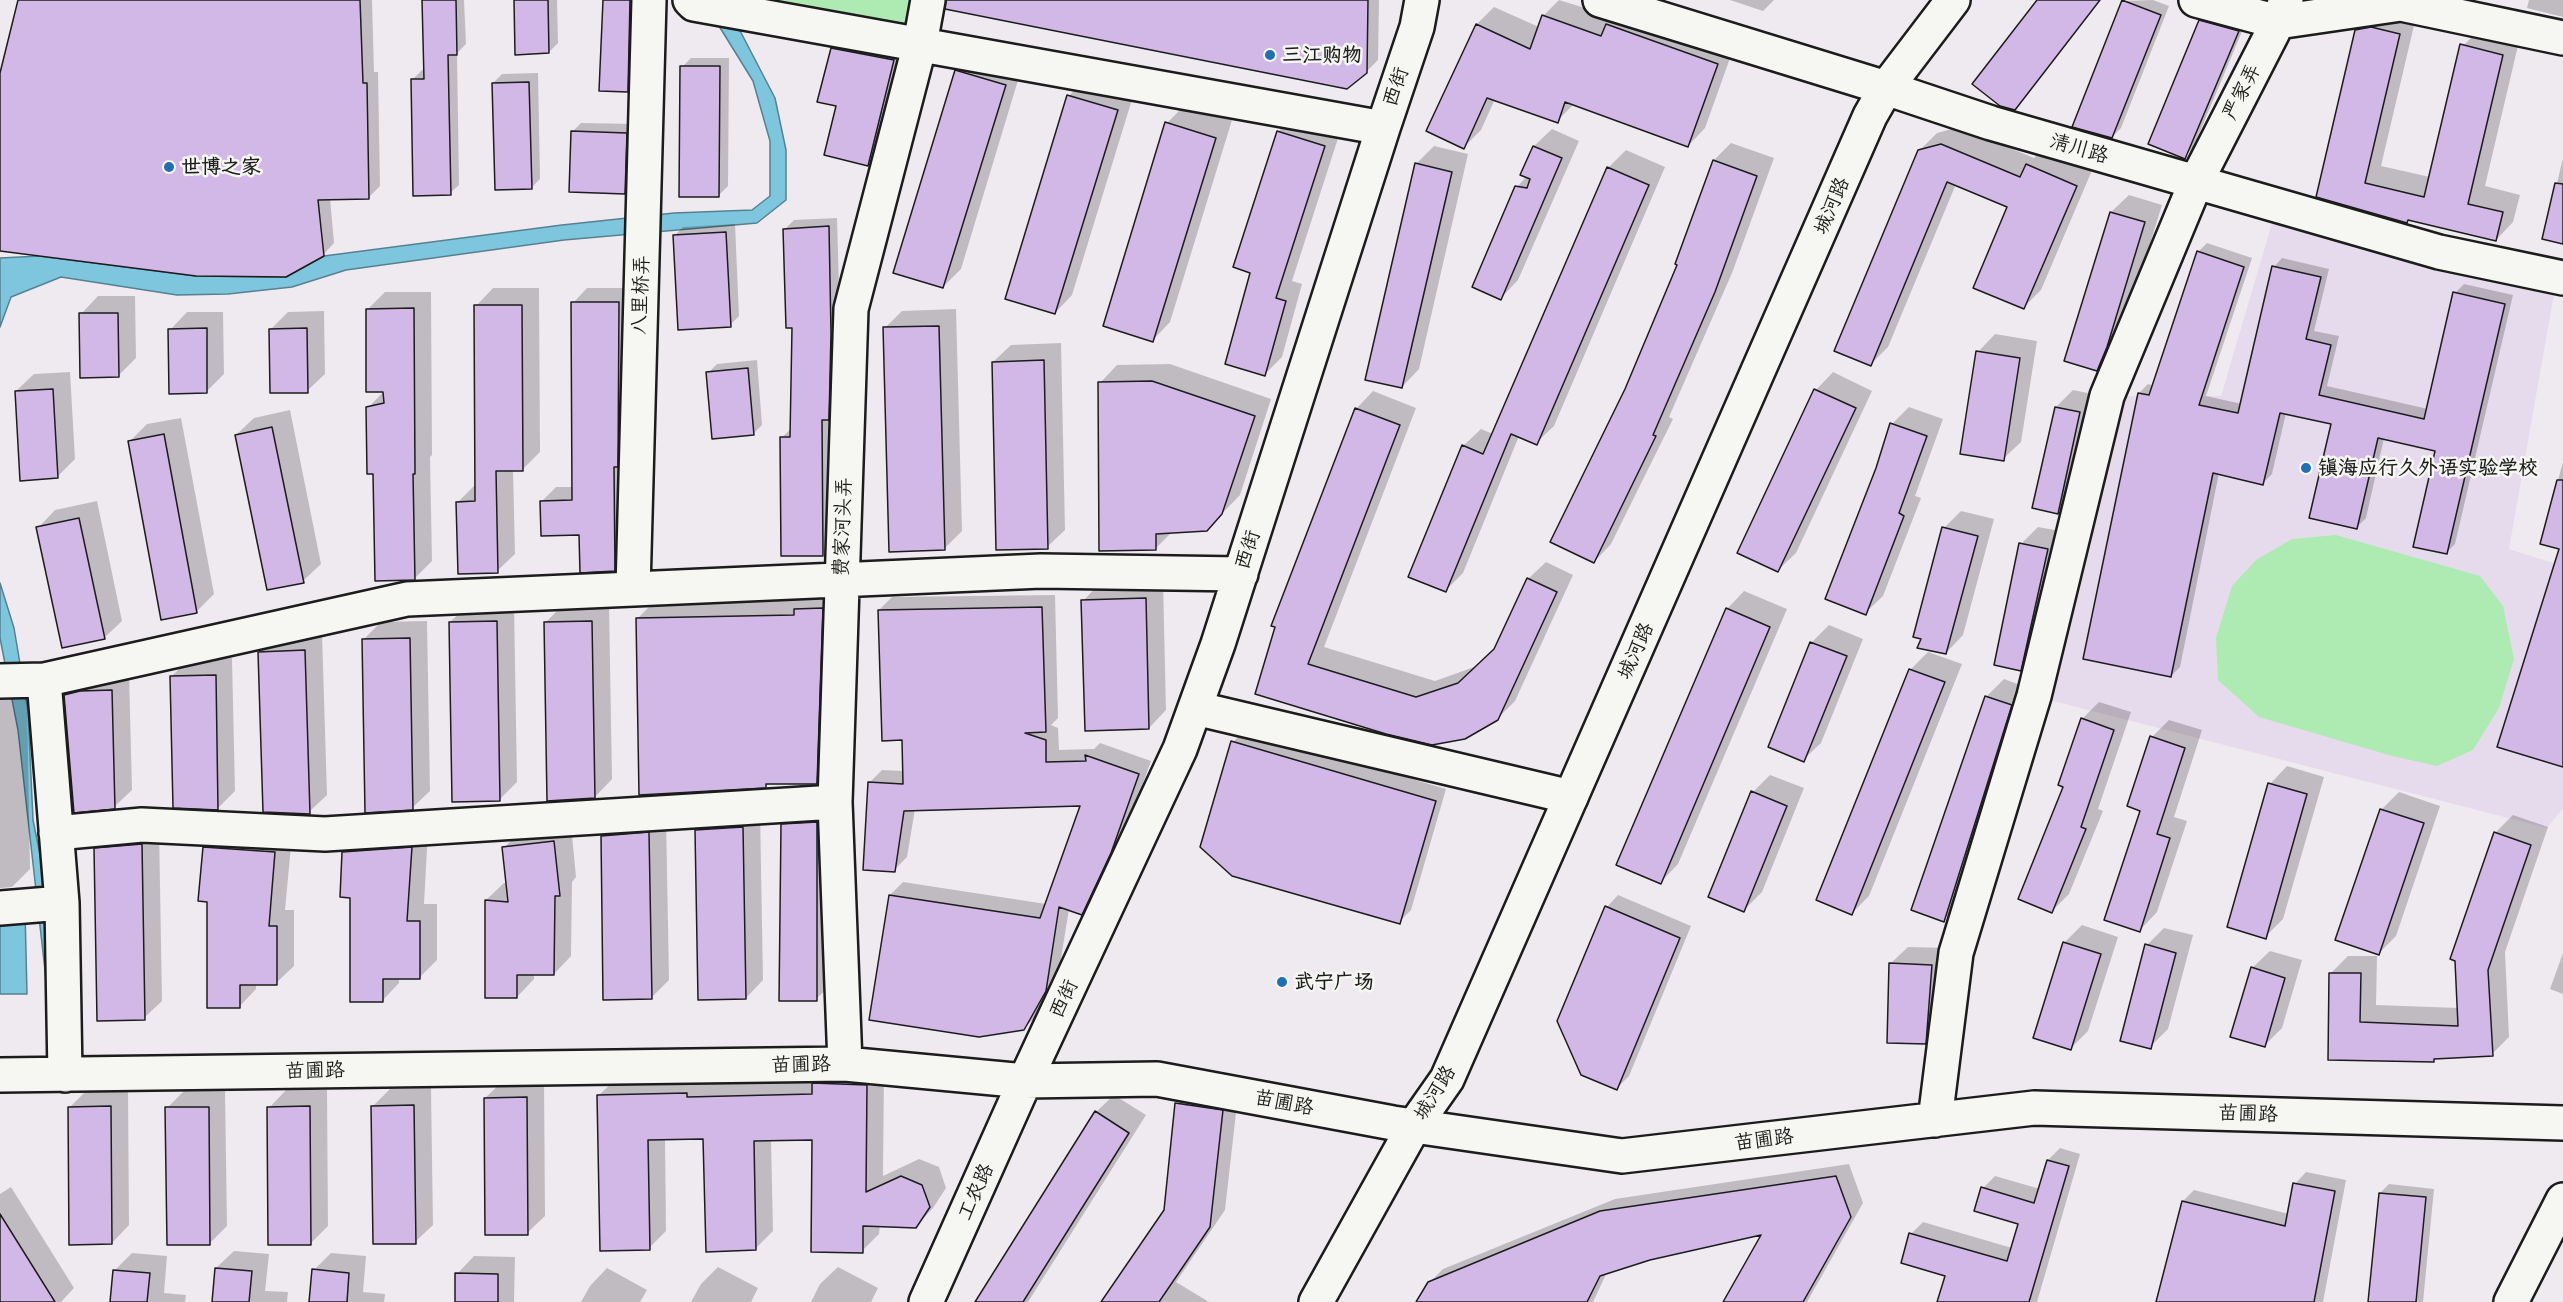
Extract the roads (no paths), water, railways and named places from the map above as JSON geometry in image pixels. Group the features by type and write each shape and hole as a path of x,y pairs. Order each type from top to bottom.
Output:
{"street":[{"name":"八里桥弄","path":"633,589 649,0"},
{"path":"690,0 694,3 1383,128"},
{"name":"费家河头弄","path":"845,1064 835,802 840,580 851,309 920,44 928,0"},
{"name":"西街","path":"1025,1082 1180,749 1241,574 1417,27 1422,0"},
{"name":"清川路","path":"1600,0 1886,88 1991,123 2439,252 2563,278"},
{"name":"城河路","path":"1316,1302 1414,1126 1447,1079 1870,116 1886,88 1953,0"},
{"path":"2196,0 2282,11 2401,4 2563,38"},
{"name":"严家弄","path":"1935,1120 1956,953 2034,696 2107,396 2196,182 2282,11"},
{"path":"0,681 44,680 408,599 1041,572 1241,574"},
{"path":"44,680 62,903 65,1075"},
{"path":"1195,708 1571,797"},
{"path":"56,833 142,825 325,834 835,802"},
{"path":"0,908 62,903"},
{"name":"苗圃路","path":"0,1075 845,1064 1025,1082 1157,1079 1414,1126 1622,1156 2034,1108 2563,1123"},
{"name":"工农路","path":"926,1302 1025,1082"},
{"path":"2511,1302 2563,1200"}],"water":[{"path":"709,0 724,0 775,98 786,150 786,200 757,223 564,240 346,270 292,287 228,294 177,295 61,277 11,297 0,327 0,258 40,256 196,276 286,277 324,256 562,225 674,213 752,210 770,196 770,141 753,81 719,26"},
{"path":"0,583 14,628 28,711 33,820 72,1012 48,997 18,730 0,638"},
{"path":"25,910 27,994 0,994 0,914"}],"place":[{"name":"三江购物","path":"1270,55"},
{"name":"世博之家","path":"169,167"},
{"name":"镇海应行久外语实验学校","path":"2306,468"},
{"name":"武宁广场","path":"1282,982"}]}
